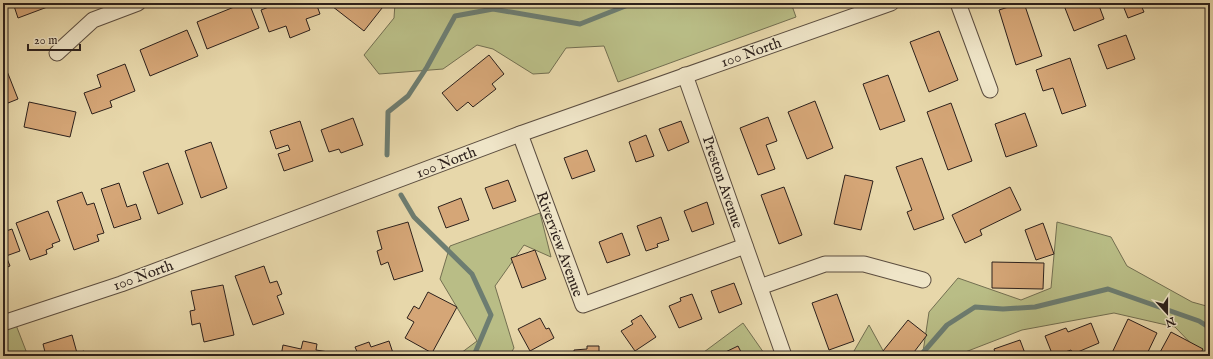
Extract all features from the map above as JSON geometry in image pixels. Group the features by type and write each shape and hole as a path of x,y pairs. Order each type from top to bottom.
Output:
{"street":[{"path":"57,53 93,20 138,3"},
{"name":"100 North","path":"3,323 121,284 520,134 891,3"},
{"path":"958,3 990,90"},
{"name":"Preston Avenue","path":"685,75 784,356"},
{"name":"Riverview Avenue","path":"520,134 583,305 745,246"},
{"path":"760,287 825,264 864,264 923,280"}],"green space":[{"path":"395,3 791,3 796,17 618,82 604,46 566,48 549,73 533,74 493,49 477,45 443,69 379,74 364,55 394,18"},
{"path":"540,213 551,257 524,245 495,286 514,348 509,356 457,356 477,341 440,279 450,246"},
{"path":"1057,222 1111,237 1127,266 1192,302 1210,307 1210,356 1203,356 1175,327 1114,313 1022,330 955,356 914,356 923,352 929,312 958,278 1021,300 1051,288"},
{"path":"743,323 766,356 694,356 704,352"},
{"path":"16,325 28,356 3,356 3,329"},
{"path":"869,325 886,356 854,356 854,351"}],"building":[{"path":"13,3 58,3 18,18"},
{"path":"244,3 249,3 259,28 207,49 197,22"},
{"path":"279,3 316,3 320,14 306,19 310,30 290,38 286,26 269,32 261,10"},
{"path":"328,3 386,3 364,31"},
{"path":"1024,3 1042,56 1016,65 999,10"},
{"path":"1063,3 1098,3 1104,19 1074,31"},
{"path":"1122,3 1140,3 1144,12 1128,18"},
{"path":"187,30 198,56 150,76 140,50"},
{"path":"939,31 958,80 929,92 910,42"},
{"path":"1126,35 1135,59 1107,69 1098,45"},
{"path":"489,55 504,74 492,84 496,89 473,107 468,102 457,111 442,93"},
{"path":"1070,58 1086,106 1062,114 1053,88 1043,91 1036,70"},
{"path":"3,61 18,99 3,105"},
{"path":"125,64 135,91 110,101 112,107 92,114 84,93 101,87 97,75"},
{"path":"888,75 905,121 880,130 863,84"},
{"path":"815,101 833,148 807,159 788,112"},
{"path":"29,102 76,112 70,137 24,127"},
{"path":"951,103 972,161 948,170 927,112"},
{"path":"1025,113 1037,146 1006,157 995,124"},
{"path":"768,117 777,141 766,145 775,169 758,175 740,128"},
{"path":"353,118 363,145 341,153 339,149 329,152 321,130"},
{"path":"300,121 313,161 284,171 278,154 290,150 288,145 276,149 270,131"},
{"path":"681,121 689,142 668,151 659,129"},
{"path":"646,135 654,156 636,162 629,142"},
{"path":"211,142 227,188 201,198 185,151"},
{"path":"587,150 595,171 572,179 564,158"},
{"path":"922,158 944,219 914,230 907,212 912,210 896,167"},
{"path":"168,163 183,204 158,214 143,172"},
{"path":"845,175 873,181 861,230 834,224"},
{"path":"508,180 516,201 493,209 485,188"},
{"path":"119,183 127,207 136,204 141,219 114,228 101,189"},
{"path":"784,187 802,235 779,244 761,195"},
{"path":"1010,187 1021,210 980,230 982,235 965,243 952,215"},
{"path":"82,192 87,205 94,203 104,233 97,235 99,241 74,250 57,201"},
{"path":"461,198 469,220 446,228 438,207"},
{"path":"707,202 714,224 692,232 684,211"},
{"path":"48,211 60,241 52,244 53,247 46,250 47,254 30,260 16,223"},
{"path":"661,217 669,240 657,244 658,247 646,251 637,226"},
{"path":"408,222 423,271 394,280 388,262 381,265 377,251 382,249 377,231"},
{"path":"1043,223 1054,254 1036,260 1025,230"},
{"path":"12,229 20,251 6,256 10,266 3,269 3,232"},
{"path":"622,233 630,255 607,263 599,242"},
{"path":"535,250 546,279 522,288 511,258"},
{"path":"992,262 1044,263 1043,289 992,288"},
{"path":"264,266 270,283 277,281 282,294 277,296 284,314 253,325 235,276"},
{"path":"734,283 742,304 719,313 711,291"},
{"path":"223,285 234,335 204,342 200,323 192,325 190,311 195,310 191,291"},
{"path":"428,292 457,307 432,353 405,338 414,322 407,318 414,306 419,309"},
{"path":"692,294 702,319 679,328 669,306 681,301 680,298"},
{"path":"837,294 854,341 829,350 812,303"},
{"path":"641,315 656,337 635,351 621,331 633,324 631,321"},
{"path":"540,318 546,329 549,328 554,338 530,351 518,329"},
{"path":"1128,319 1157,333 1146,356 1111,355"},
{"path":"908,320 927,335 911,356 890,356 883,351"},
{"path":"1091,323 1099,343 1073,354 1071,350 1053,356 1045,336 1066,328 1068,332"},
{"path":"1171,332 1203,349 1199,356 1158,356"},
{"path":"72,335 77,353 84,351 86,356 46,356 43,344"},
{"path":"1020,340 1026,356 996,356 994,349"},
{"path":"303,341 317,344 316,350 335,353 334,356 281,356 283,345 301,349"},
{"path":"389,341 394,356 353,356 358,354 355,347 369,342 371,347"},
{"path":"587,346 599,346 599,356 574,356 574,350 587,349"},
{"path":"738,346 743,356 717,356"}],"waterway":[{"path":"387,155 388,112 408,96 427,67 455,16 493,9 580,24 633,3"},
{"path":"401,195 414,217 472,274 491,315 475,353 472,356"},
{"path":"920,356 947,325 975,307 1003,309 1035,307 1108,289 1199,321 1210,328"}]}
